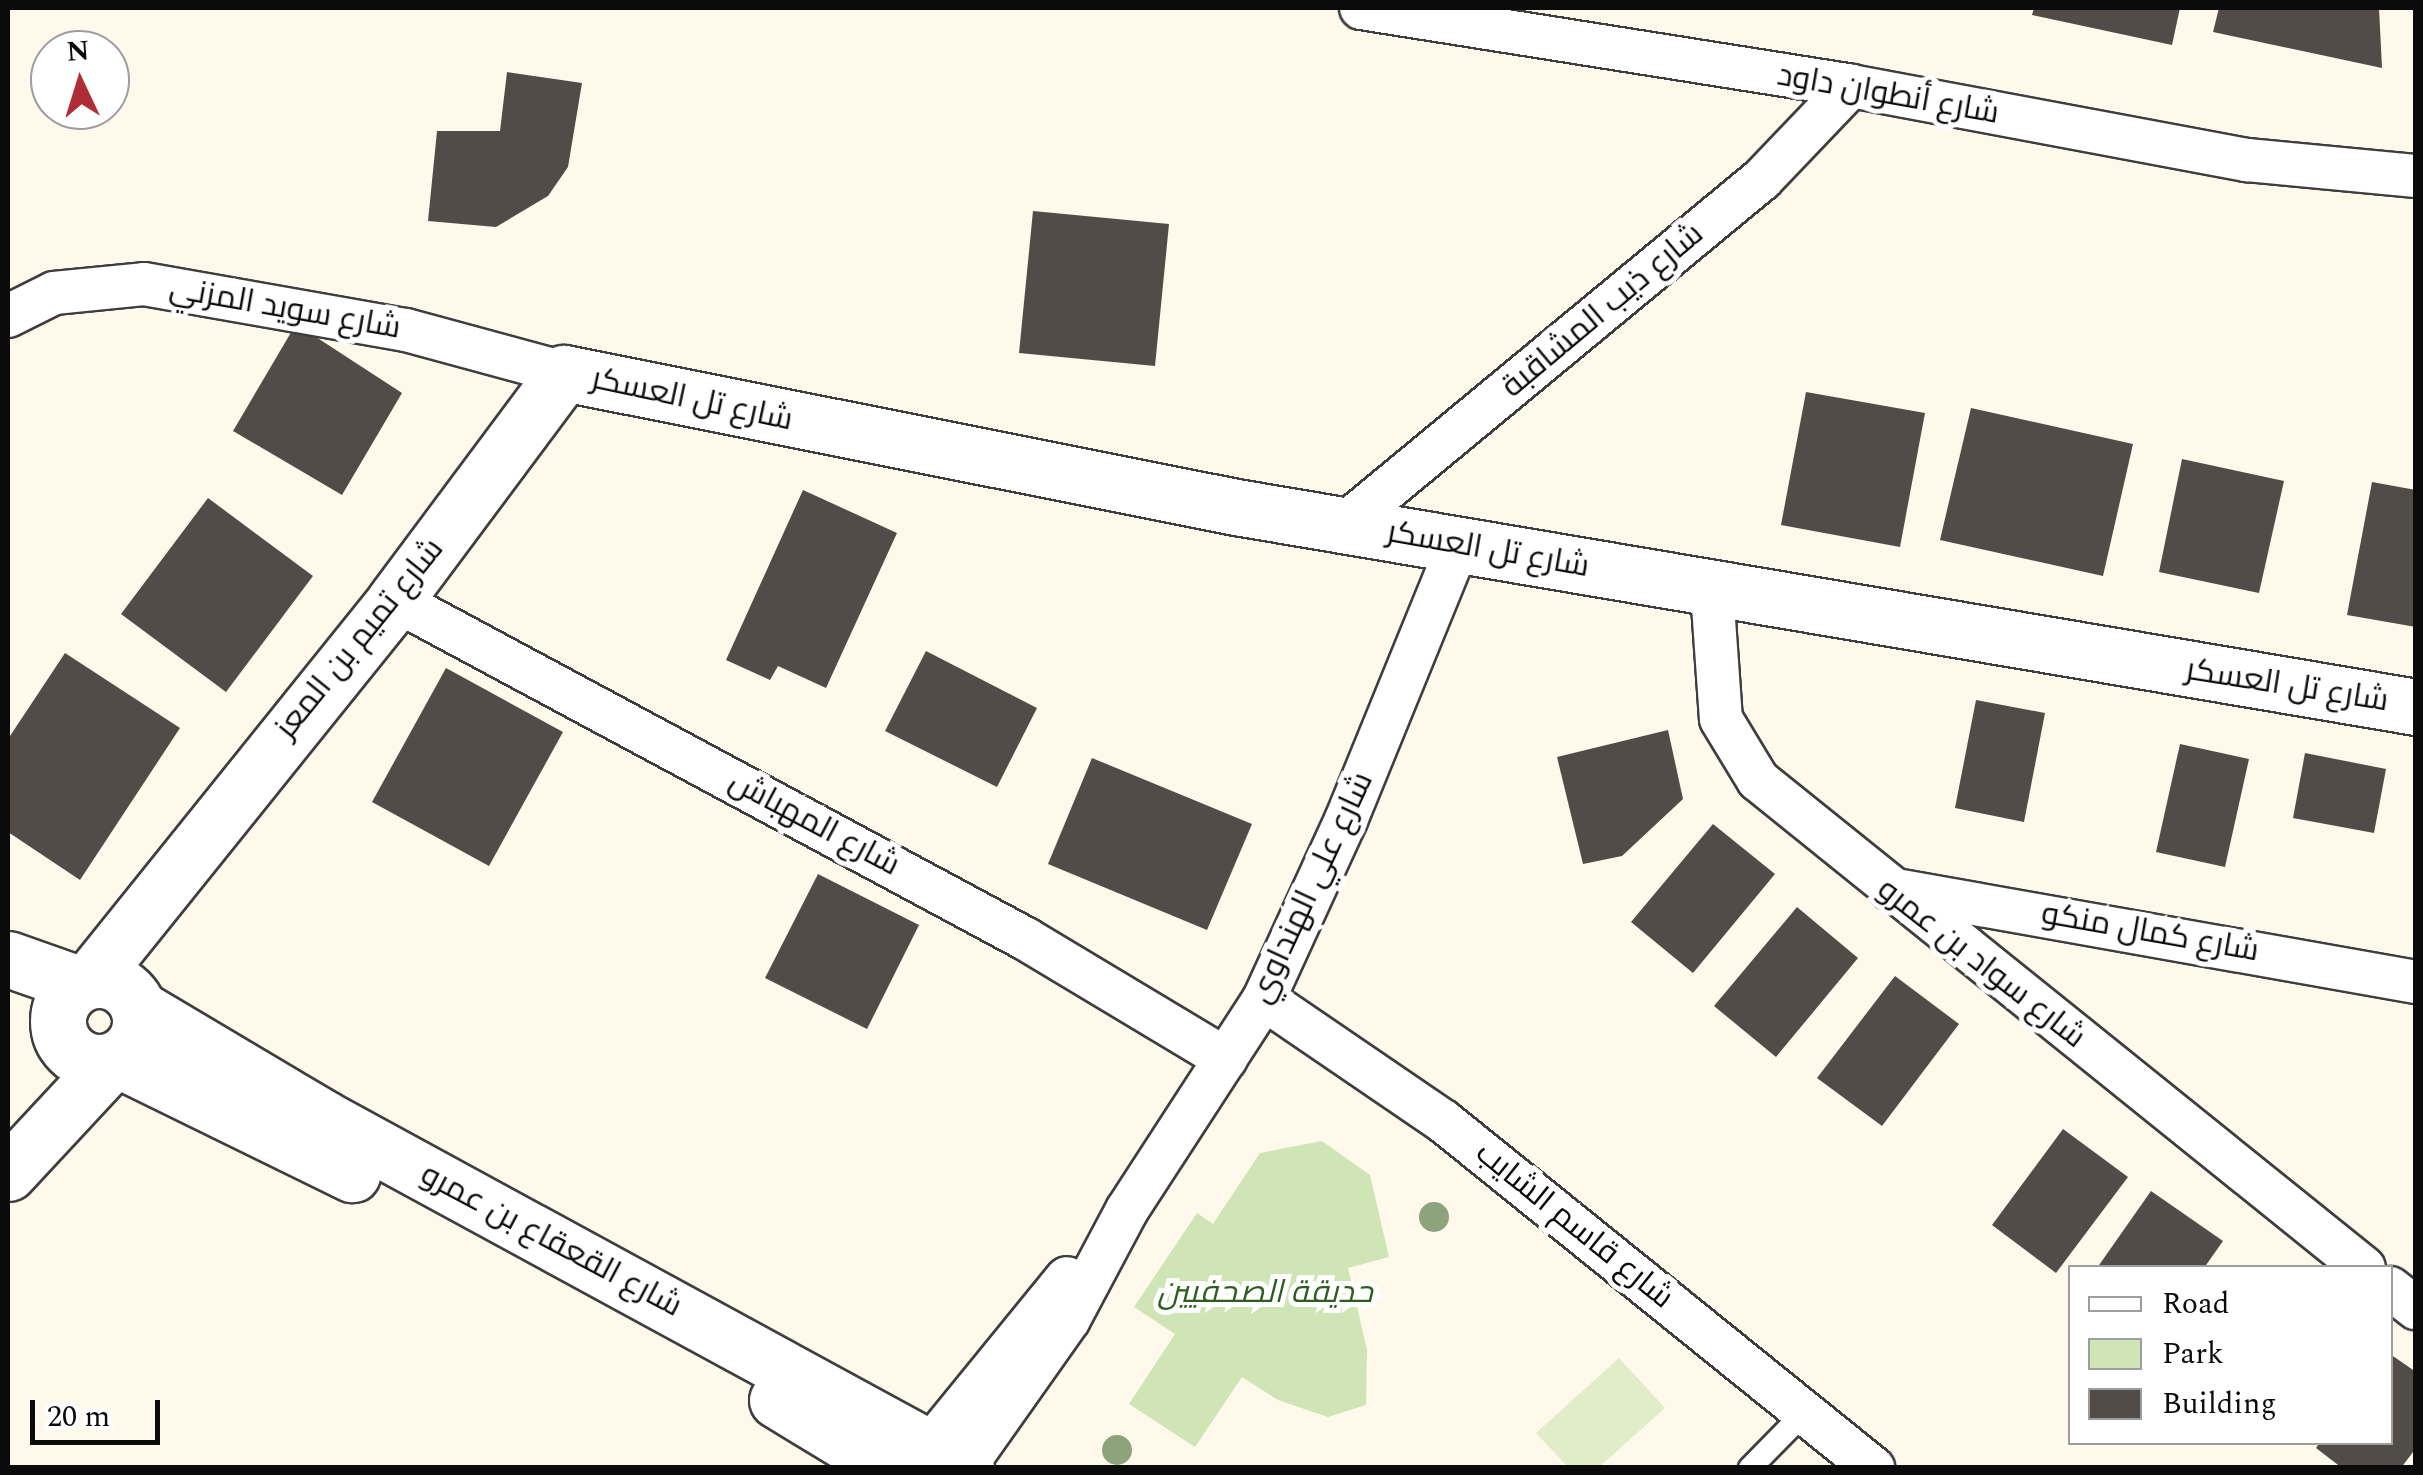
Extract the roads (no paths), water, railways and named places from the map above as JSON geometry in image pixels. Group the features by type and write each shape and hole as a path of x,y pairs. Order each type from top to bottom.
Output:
{"street":[{"name":"شارع أنطوان داود","path":"1361,8 1850,86 2246,160 2416,176"},
{"name":"شارع ذيب المشاقبة","path":"1345,524 1762,180 1850,86"},
{"name":"شارع سويد المزني","path":"8,316 54,293 144,284 406,330 564,372"},
{"name":"شارع تل العسكر","path":"564,372 904,445 1712,590 2416,707"},
{"name":"شارع تميم بن المعز","path":"19,1158 94,1006 155,906 215,822 395,600 564,372"},
{"name":"شارع علي الهنداوي","path":"938,1464 1069,1319 1127,1210 1264,999 1346,820 1458,545"},
{"name":"شارع سواد بن عمرو","path":"1712,590 1722,719 1735,750 1788,810 2360,1265"},
{"name":"شارع المهباش","path":"395,600 1026,939 1226,1059"},
{"name":"شارع كمال منكو","path":"1884,888 2416,982"},
{"name":"شارع القعقاع بن عمرو","path":"8,959 94,1006 325,1119 938,1464"},
{"name":"شارع القعقاع بن عمرو","path":"8,996 94,1006"},
{"name":"شارع قاسم الشايب","path":"1264,999 1442,1121 1873,1468"},
{"name":"شارع تميم بن المعز","path":"19,1158 132,1047 94,1006"},
{"name":"شارع القعقاع بن عمرو","path":"115,1060 938,1464"},
{"path":"2393,1290 2416,1308"}],"lane":[{"path":"1750,1468 1805,1412"}],"park label":[{"name":"حديقة الصحفيين","path":"1265,1293"}]}
